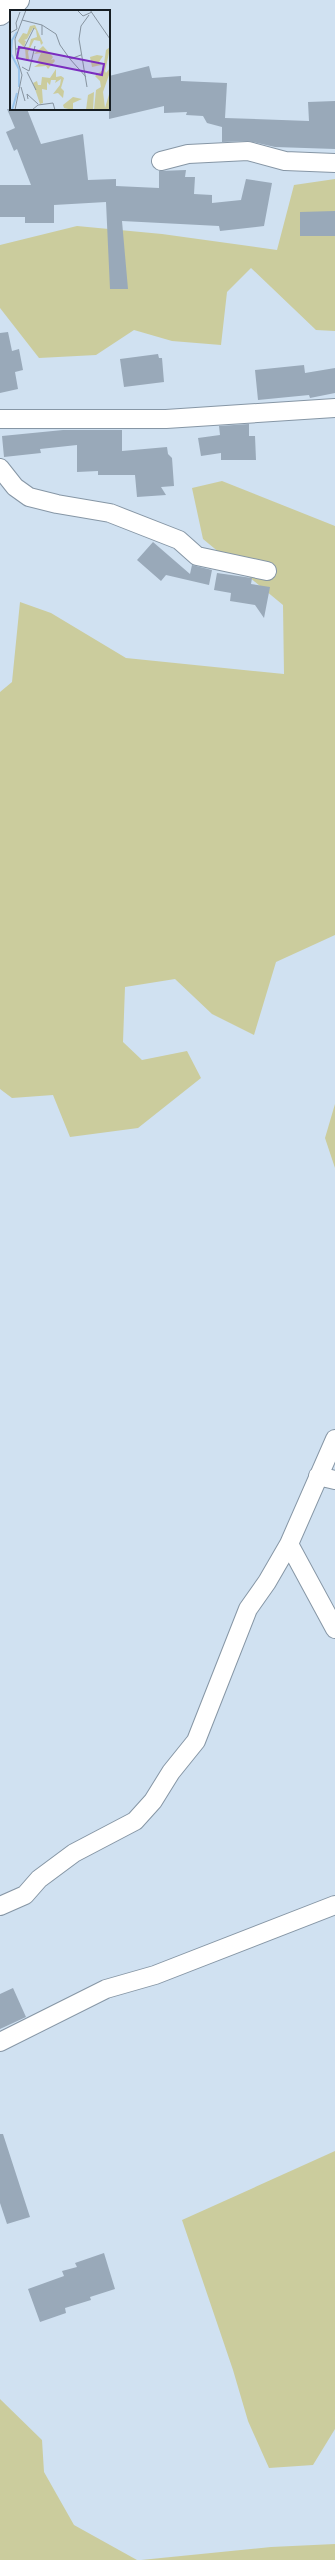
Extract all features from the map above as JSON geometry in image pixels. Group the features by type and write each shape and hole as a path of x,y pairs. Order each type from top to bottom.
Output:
{"street":[{"path":"0,14 18,0"},
{"path":"161,161 188,154 248,151 285,161 335,163"},
{"path":"0,419 166,418 335,408"},
{"path":"0,469 4,495"},
{"path":"0,469 15,488 29,497 57,504 110,513 178,540 197,556 267,571"},
{"path":"0,1906 25,1895 39,1879 74,1853 135,1821 153,1801 171,1772 196,1741 248,1609 267,1582 289,1544 335,1439"},
{"path":"318,1476 335,1480"},
{"path":"289,1544 335,1629"},
{"path":"0,2042 106,1989 155,1975 335,1905"}],"green space":[{"path":"335,179 335,331 316,330 251,268 227,292 221,345 172,341 134,330 96,355 39,358 0,308 0,245 77,226 162,234 277,250 294,185"},
{"path":"222,481 335,526 335,935 276,962 254,1035 212,1014 175,979 125,987 123,1042 142,1060 187,1051 201,1078 138,1128 70,1137 53,1095 12,1098 0,1089 0,692 12,682 20,602 51,613 126,658 284,674 283,605 203,539 192,488"},
{"path":"335,1104 335,1168 325,1138"},
{"path":"335,2151 335,2429 313,2465 269,2468 248,2421 233,2370 182,2220"},
{"path":"0,2399 42,2440 44,2472 74,2525 137,2560 0,2560"},
{"path":"335,2544 335,2560 141,2560 271,2547"}],"building":[{"path":"149,66 152,78 181,76 181,81 227,83 225,118 309,121 308,102 335,101 335,149 275,147 248,141 222,142 222,127 207,123 203,116 186,115 187,112 164,113 164,106 109,119 110,76"},
{"path":"7,109 27,110 41,144 83,134 88,180 116,179 116,186 159,188 159,171 186,170 185,177 195,177 194,194 212,195 212,203 241,200 246,179 272,183 264,226 220,231 219,226 122,221 128,289 110,289 106,202 54,205 54,223 25,223 25,217 0,217 0,185 31,185 17,149 14,151 6,132 15,128"},
{"path":"335,211 335,236 300,236 300,212"},
{"path":"8,332 12,351 19,349 23,370 15,372 18,389 0,393 0,333"},
{"path":"158,354 159,358 162,358 164,382 124,387 120,359"},
{"path":"304,365 305,373 335,368 335,393 310,398 309,395 258,400 255,370"},
{"path":"249,424 249,436 255,436 256,460 221,460 221,453 201,456 198,438 220,435 219,426"},
{"path":"63,430 122,430 122,451 167,447 168,454 172,458 174,486 161,487 166,495 137,497 135,475 98,475 98,471 77,472 77,445 40,449 41,453 4,457 2,436"},
{"path":"153,542 190,574 192,565 212,570 209,585 166,575 161,581 137,560"},
{"path":"217,573 252,578 251,584 270,587 264,618 255,605 230,601 231,593 214,590"},
{"path":"13,1988 26,2017 0,2029 0,1994"},
{"path":"0,2134 3,2134 30,2217 7,2224 0,2203"},
{"path":"104,2253 115,2289 90,2297 91,2300 65,2308 66,2313 40,2322 28,2289 64,2276 62,2271 77,2267 75,2263"}]}
